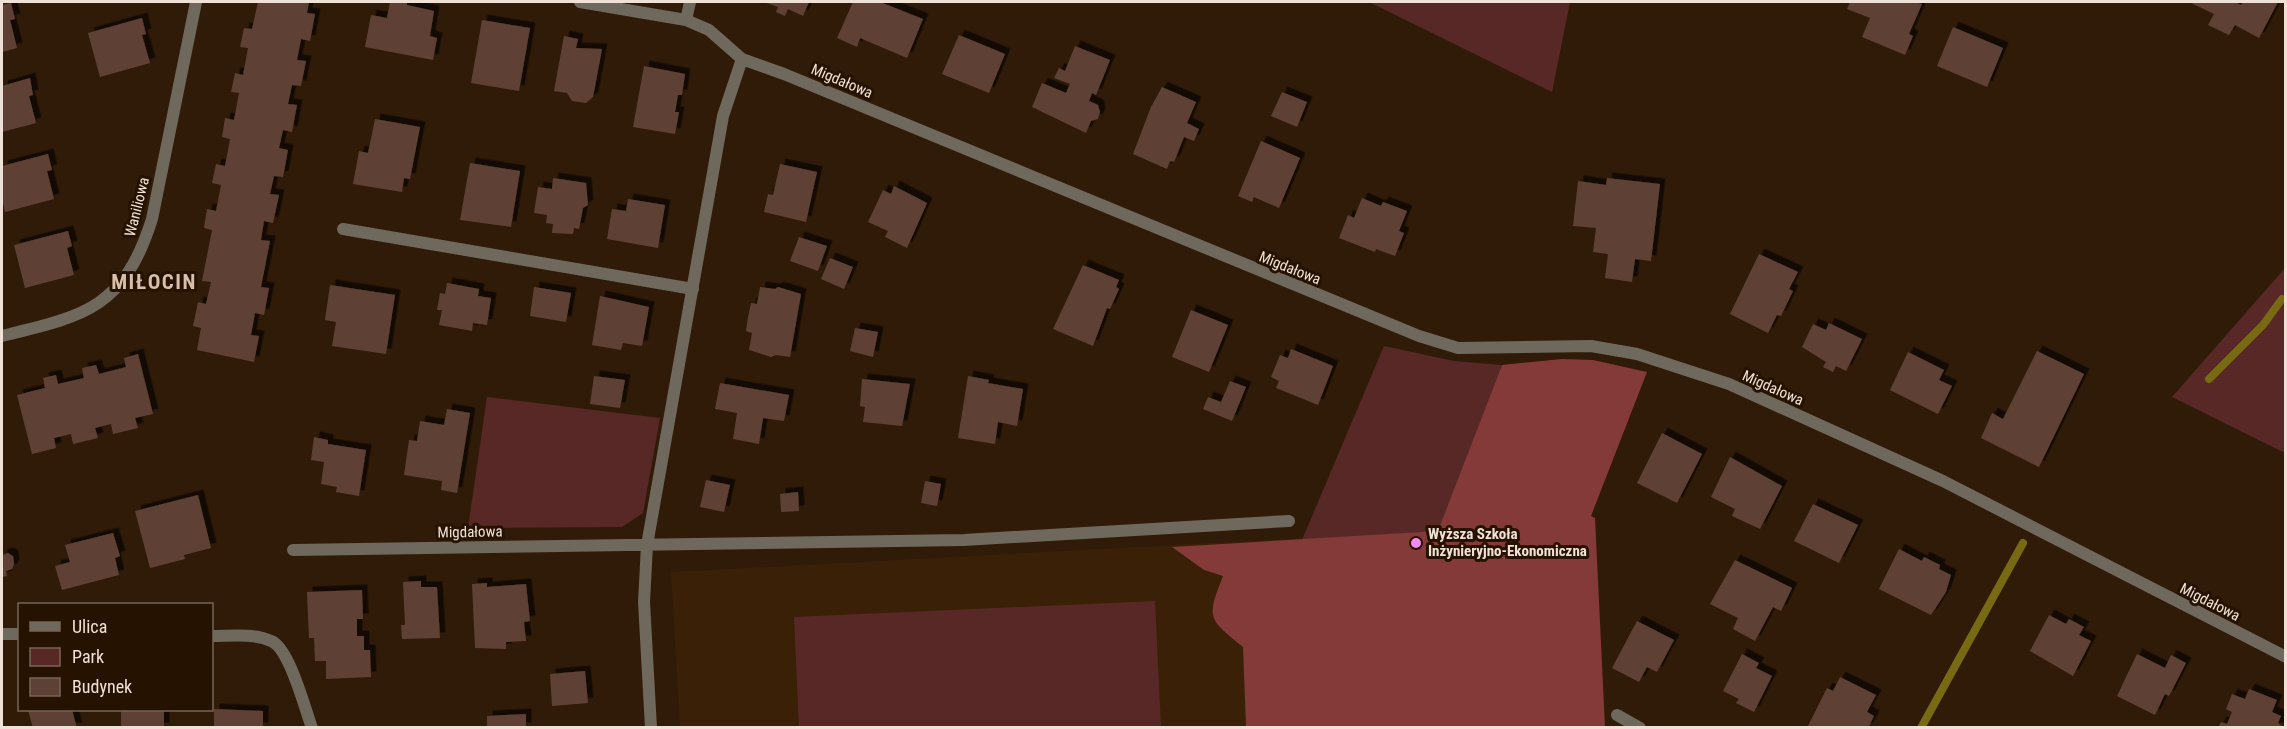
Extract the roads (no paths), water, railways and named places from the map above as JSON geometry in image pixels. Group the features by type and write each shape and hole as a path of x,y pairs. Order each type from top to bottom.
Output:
{"street":[{"name":"Waniliowa","path":"2,336 62,322 90,310 115,291 128,275 142,250 152,219 196,2"},
{"path":"580,2 686,20 709,30 742,59 723,116 647,545 644,602 651,728"},
{"path":"686,20 690,2"},
{"name":"Migdałowa","path":"742,59 784,74 1419,336 1458,348 1592,346 1637,354 1730,384 1943,481 2286,657"},
{"path":"343,229 693,289"},
{"name":"Migdałowa","path":"293,550 964,540 1289,521"},
{"path":"2,634 18,634"},
{"path":"213,636 253,636 274,641 285,654 312,728"},
{"path":"1617,715 1640,728"}],"waterway":[{"path":"2209,379 2263,325 2282,299"},
{"path":"1921,728 2023,543"}],"place":[{"name":"Wyższa Szkoła Inżynieryjno-Ekonomiczna","path":"1416,543"}],"district":[{"name":"MIŁOCIN","path":"154,282"}]}
